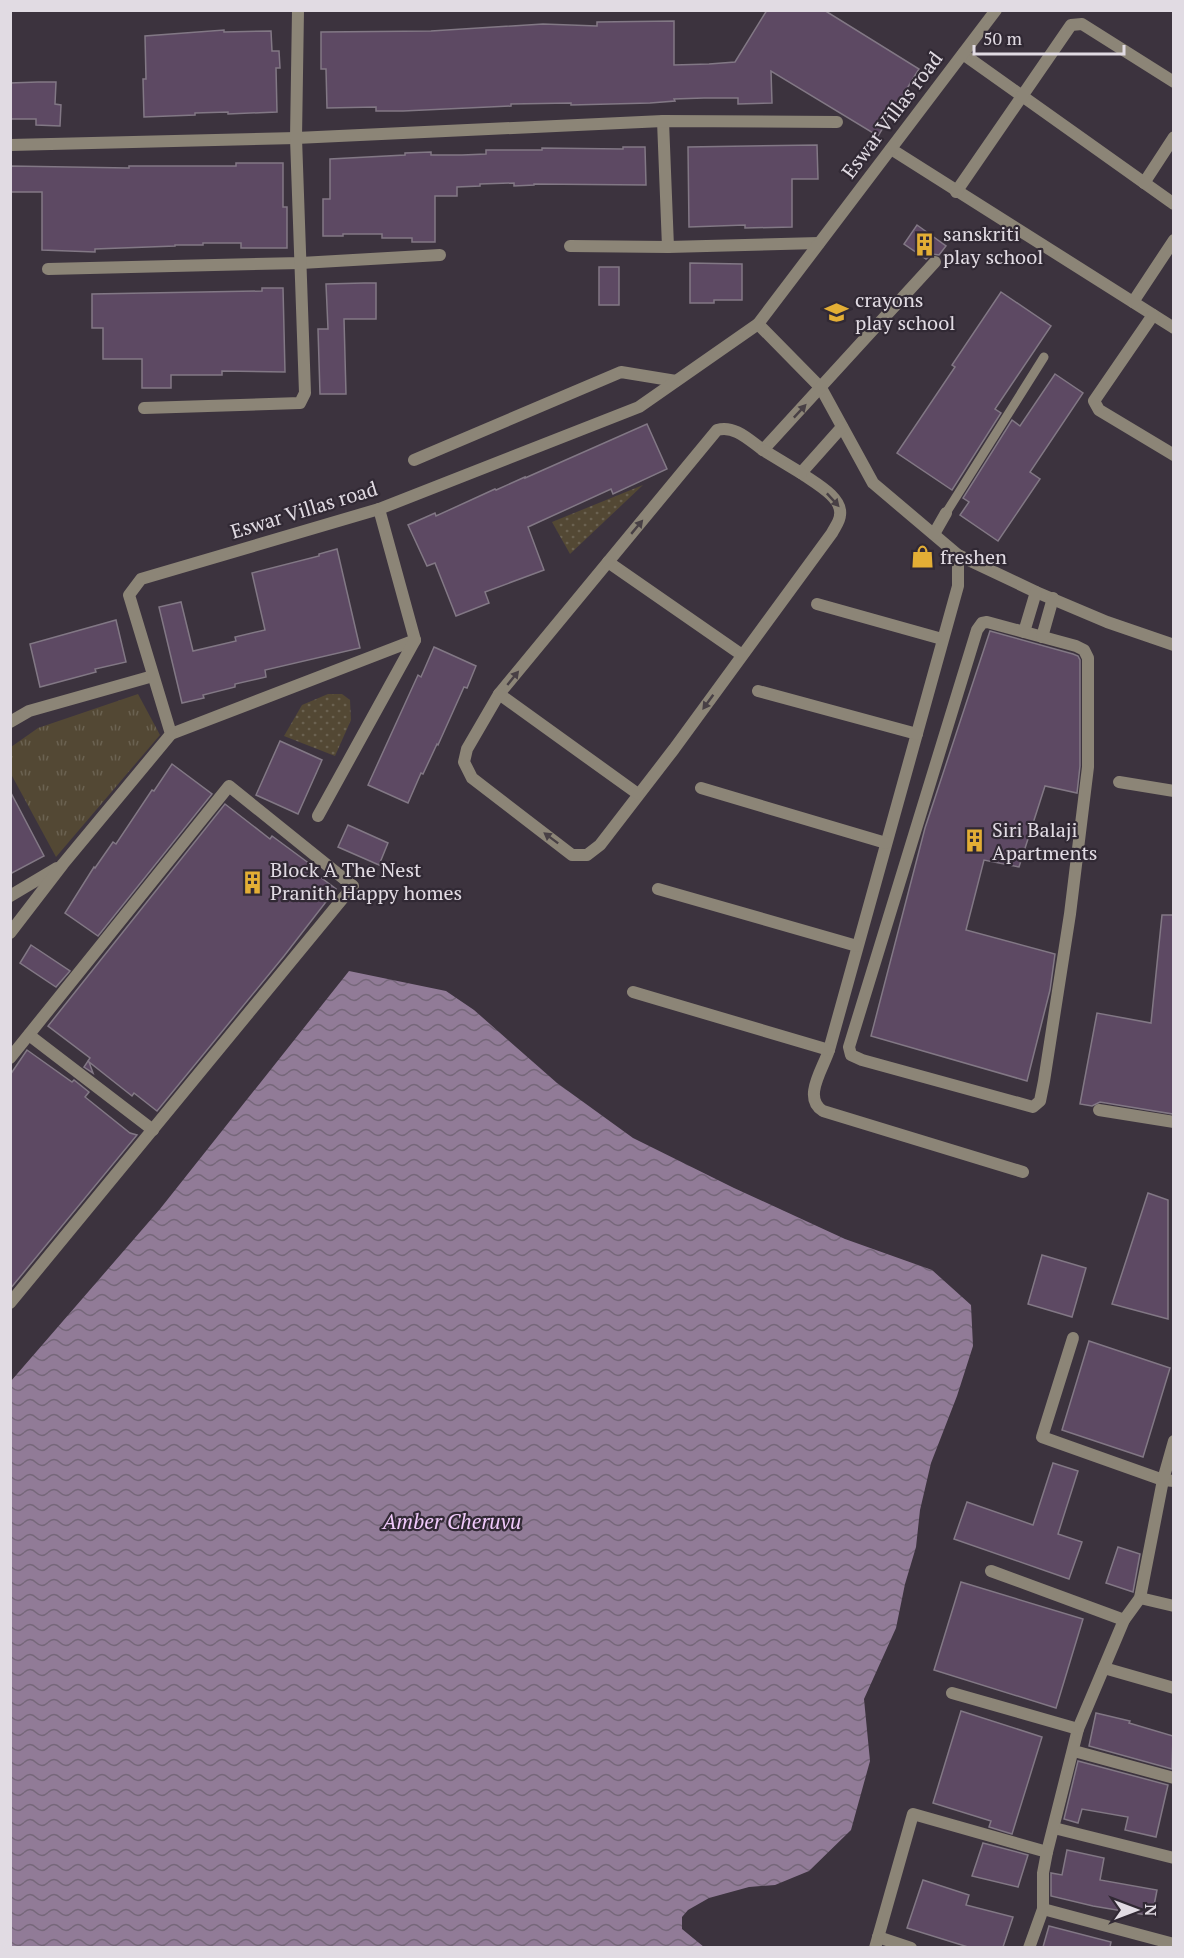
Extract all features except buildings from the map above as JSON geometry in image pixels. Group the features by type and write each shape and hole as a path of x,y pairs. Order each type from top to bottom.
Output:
{"street":[{"path":"144,408 300,403 305,393 296,138 298,10"},
{"name":"Eswar Villas road","path":"171,734 129,595 141,579 379,509 639,407 758,324 996,10"},
{"path":"956,192 1071,25 1082,24 1173,82"},
{"path":"963,54 1173,204"},
{"path":"663,121 668,247"},
{"path":"10,145 296,138 663,121 837,122"},
{"path":"1144,183 1173,137"},
{"path":"891,149 1173,328"},
{"path":"1132,302 1173,240"},
{"path":"570,246 668,247 819,243"},
{"path":"48,269 301,263 440,255"},
{"path":"763,450 935,262"},
{"path":"1153,315 1094,401 1099,410 1173,455"},
{"path":"758,324 821,388 873,483 958,555 1107,622 1173,645"},
{"path":"414,460 621,372 676,381"},
{"path":"801,473 842,426"},
{"path":"724,428 733,430 763,450 801,473 835,499 840,508 840,518 832,533 674,749 600,845 587,855 572,855 472,778 464,762 467,749 499,694 717,430 724,428"},
{"path":"318,816 415,640 379,509"},
{"path":"934,534 946,513"},
{"path":"958,555 958,586 829,1050 813,1096 816,1106 823,1111 1023,1172"},
{"path":"608,562 742,655"},
{"path":"1024,632 1036,592"},
{"path":"1042,637 1053,598"},
{"path":"817,604 942,639"},
{"path":"987,622 1042,637 1076,646 1084,650 1088,658 1088,767 1070,914 1044,1081 1040,1101 1033,1107 862,1060 851,1055 849,1047 977,630 981,623 987,622"},
{"path":"10,933 63,864 171,734 415,640"},
{"path":"10,722 29,711 153,676"},
{"path":"758,691 917,734"},
{"path":"499,694 638,794"},
{"path":"1119,782 1173,791"},
{"path":"10,1058 229,786 353,886 10,1303"},
{"path":"701,788 886,843"},
{"path":"10,896 63,864"},
{"path":"658,889 857,946"},
{"path":"633,992 829,1050"},
{"path":"29,1035 153,1130"},
{"path":"1099,1110 1173,1122"},
{"path":"1073,1338 1042,1437 1168,1480"},
{"path":"1029,1947 1043,1909 1043,1873 1047,1851 1078,1729 1124,1620 1140,1598 1168,1480 1173,1441"},
{"path":"991,1571 1124,1620"},
{"path":"1140,1598 1173,1606"},
{"path":"1104,1668 1173,1688"},
{"path":"952,1693 1078,1729"},
{"path":"1074,1751 1173,1778"},
{"path":"911,1947 877,1942 914,1814 1047,1851"},
{"path":"1054,1828 1173,1858"},
{"path":"1043,1909 1173,1944"}],"lane":[{"path":"946,513 1044,357"}],"green space":[{"path":"643,485 570,554 552,522"},
{"path":"138,694 160,735 56,857 11,774 11,747 38,728"},
{"path":"328,694 342,694 350,700 351,720 335,756 284,736 302,705"}],"water":[{"name":"Amber Cheruvu","path":"349,971 446,991 474,1010 557,1083 633,1138 845,1239 932,1270 971,1305 973,1346 957,1396 931,1463 920,1510 916,1547 905,1584 896,1628 864,1699 870,1761 851,1830 809,1871 775,1885 749,1887 709,1898 688,1910 682,1917 682,1929 704,1947 11,1947 11,1381 160,1209"}],"place":[{"name":"sanskriti play school","path":"925,245"},
{"name":"crayons play school","path":"837,312"},
{"name":"freshen","path":"922,557"},
{"name":"Siri Balaji Apartments","path":"974,841"},
{"name":"Block A The Nest Pranith Happy homes","path":"252,882"}]}
